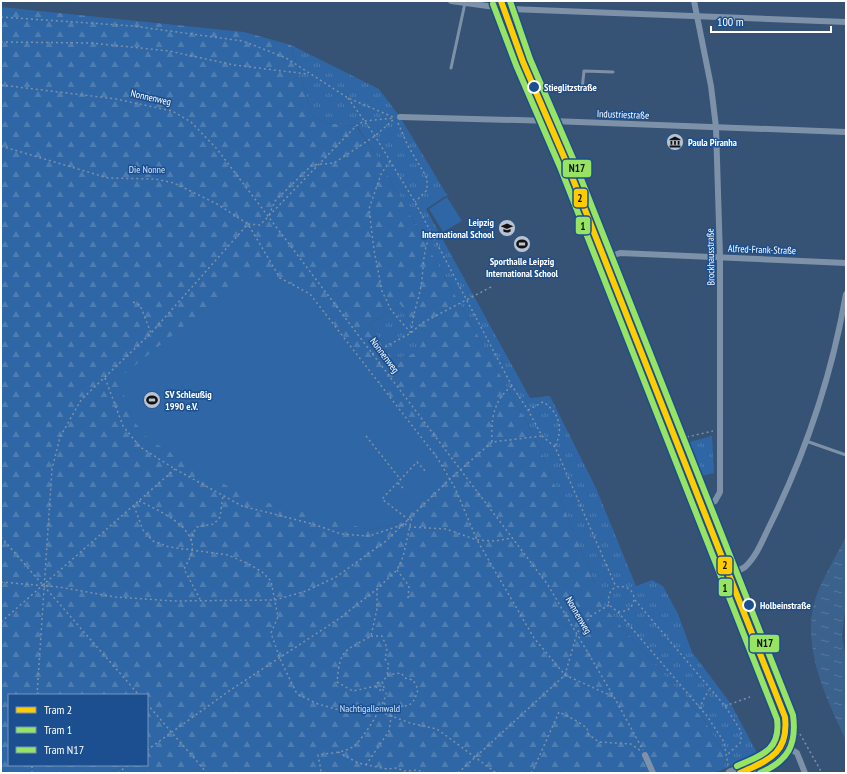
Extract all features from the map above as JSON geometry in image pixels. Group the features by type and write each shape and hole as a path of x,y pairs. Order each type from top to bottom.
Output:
{"main road":[{"path":"505,5 787,716 792,733 777,759 749,773"},
{"path":"730,771 768,757 785,745"}],"street":[{"path":"451,1 562,11 846,22"},
{"name":"Brockhausstraße","path":"694,1 711,86 716,127 720,257 720,492 716,501 704,507"},
{"name":"Industriestraße","path":"398,118 552,121 846,132"},
{"name":"Alfred-Frank-Straße","path":"606,258 620,254 846,263"},
{"path":"731,573 745,566 755,554 784,497 826,384 846,294"},
{"path":"785,745 797,753 805,773"},
{"path":"646,755 653,773"}],"lane":[{"path":"451,68 465,3"},
{"path":"582,89 584,71 613,72"},
{"path":"806,441 846,455"}],"path":[{"path":"1,17 133,26 243,41 286,58 348,98 398,118 408,146 427,178 427,190 415,202"},
{"path":"1,42 99,43 169,51 234,65 309,74"},
{"name":"Nonnenweg","path":"1,85 116,100 172,111 191,122 208,139 269,217 548,585 614,697 646,755"},
{"path":"348,98 375,136 415,202 512,386 528,410 542,436 555,447 616,587"},
{"path":"248,224 260,225 269,217 356,126 364,121 398,118"},
{"path":"269,217 275,201 312,165 334,163 375,136 398,118"},
{"path":"1,146 108,178 155,179 174,183 217,204 248,224 280,278 310,294 438,459 450,479 477,540 534,638 565,675 614,697"},
{"path":"390,161 381,174 369,209 374,250 382,291 391,310 411,333"},
{"path":"37,694 52,468 60,437 81,400 151,333 248,224"},
{"path":"411,333 412,322 421,287 426,244 431,234"},
{"path":"372,354 411,333 422,323 494,286"},
{"path":"133,302 140,305 151,333"},
{"path":"105,378 123,426 140,447 175,469 242,506 313,524 341,534 369,536 405,524 410,527 446,528 477,540 495,541 512,538"},
{"path":"492,442 491,422 497,402 512,386"},
{"path":"528,410 543,402 552,408 558,420 560,432 555,447"},
{"path":"677,439 721,429"},
{"path":"366,436 401,480"},
{"path":"1,582 44,586 115,597 201,601 275,600 306,591 336,577 386,541 450,479 492,442 542,436"},
{"path":"409,520 382,499 417,462 426,472"},
{"path":"1,622 44,586 175,469"},
{"path":"398,483 403,488"},
{"path":"201,601 184,569 192,551 191,541 193,533 197,527 214,524 220,516 223,496"},
{"path":"139,502 179,523 191,541"},
{"path":"134,506 143,530 153,541 169,547 192,551 220,553 249,564 262,572 271,582 278,617 272,632 280,659 297,694 318,704 339,710 378,711 410,723 437,729 495,772 500,773"},
{"path":"148,749 171,731 340,618 377,589 397,570 404,557 412,517"},
{"path":"1,537 139,694"},
{"path":"397,570 409,586 408,598"},
{"path":"727,755 741,742 742,734 725,706 709,690 634,600 632,591 625,586 616,587 610,591 608,598 609,605 618,612 707,716 724,742 730,771"},
{"path":"371,636 377,609 377,589"},
{"path":"618,612 627,611 632,607 634,600"},
{"path":"458,773 565,675 577,633 592,615 609,605"},
{"path":"366,765 389,731 392,711 396,708 407,707 415,700 418,689 412,680 405,678 401,673 388,676 382,682 377,683 376,686 354,691 337,682 339,663 348,648 371,636 382,636 387,648 385,659 389,665 387,672 388,676"},
{"path":"382,682 384,684 382,689"},
{"path":"326,773 321,771 318,755 338,752 354,746 383,702 386,693 382,689 379,690 376,686"},
{"path":"700,709 709,690"},
{"path":"725,706 750,697"},
{"path":"383,702 392,711"},
{"path":"148,705 207,773"},
{"path":"531,773 558,712 575,720 587,728 588,734 599,742 631,744 646,755"},
{"path":"797,730 822,773"},
{"path":"338,752 358,763 366,765 387,769 397,768 404,771 418,770 425,773"},
{"path":"118,773 127,766"}],"green space":[{"name":"Die Nonne","path":"1,7 244,32 291,45 312,115 325,123 356,126 376,155 535,437 605,608 704,720 725,755 724,769 714,773 1,773","holes":["310,294 438,459 447,476 400,523 371,530 338,520","400,304 412,322 422,344 412,354 402,357 391,357 370,324"]},
{"path":"291,45 379,89 400,117 447,195 426,209 530,398 550,396 596,488 636,586 652,580 663,586 678,614 692,652 731,704 757,753 755,756 724,769 725,755 704,720 605,608 535,437 376,155 357,126 325,123 312,115"},
{"path":"447,197 462,221 443,232 429,209"},
{"path":"246,276 280,278 310,294 438,459 447,477 400,523 371,530 246,497 148,439 133,420 118,379"},
{"path":"400,304 412,322 423,344 412,354 401,357 391,357 370,324"},
{"path":"712,436 714,473 702,476 686,443"}],"water":[{"path":"846,536 846,604 842,636 846,660 846,740 824,690 818,672 813,654 811,618 818,592"}],"tram line":[{"name":"2","path":"501,1 523,62 567,164 785,717 784,739 775,754 760,764 740,773"},
{"name":"N17","path":"510,1 530,59 574,161 793,715 794,726 792,743 788,751 778,763 760,773"},
{"name":"1","path":"493,4 516,65 560,167 777,719 776,738 773,745 762,754 737,766"}],"place":[{"name":"Stieglitzstraße","path":"534,87"},
{"name":"Paula Piranha","path":"675,142"},
{"name":"Leipzig International School","path":"507,228"},
{"name":"Sporthalle Leipzig International School","path":"522,244"},
{"name":"SV Schleußig 1990 e.V.","path":"152,400"},
{"name":"Holbeinstraße","path":"749,605"}],"park label":[{"name":"Nachtigallenwald","path":"370,708"}]}
